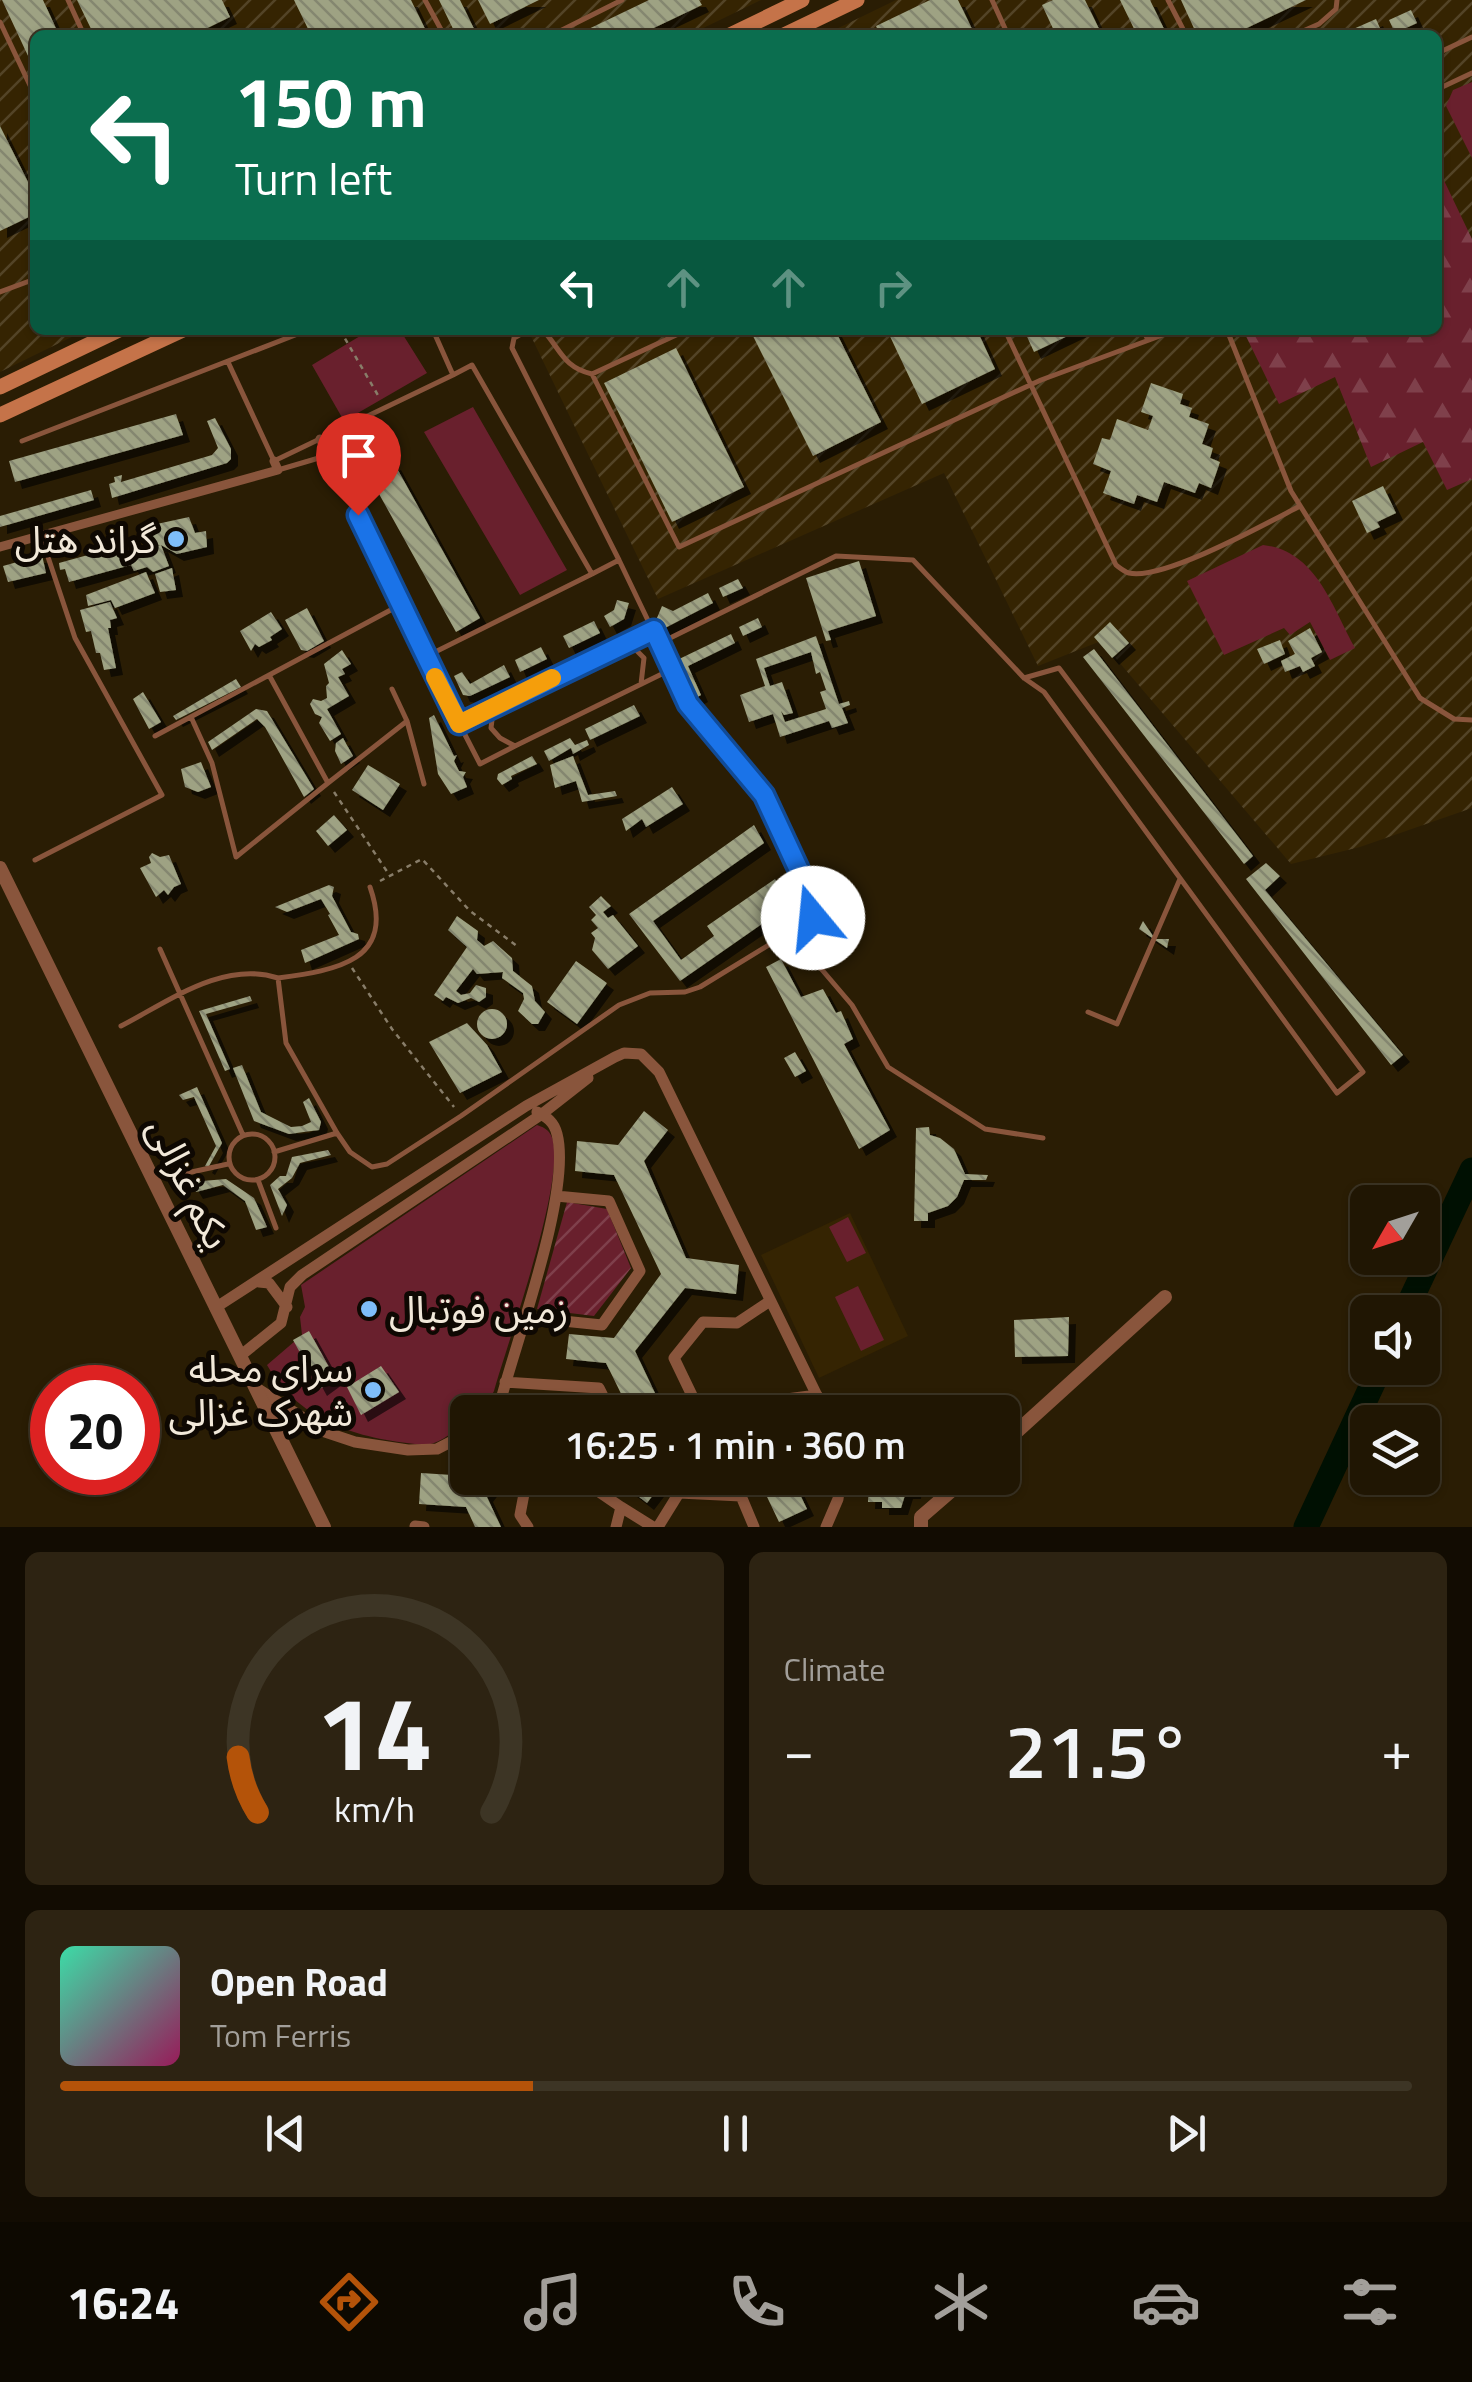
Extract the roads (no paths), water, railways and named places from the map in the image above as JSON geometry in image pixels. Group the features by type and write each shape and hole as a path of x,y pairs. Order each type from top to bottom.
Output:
{"main road":[{"path":"740,30 802,0"},
{"path":"794,30 857,0"},
{"path":"0,387 109,335"},
{"path":"0,415 171,335"}],"street":[{"path":"320,438 329,455"},
{"path":"0,547 276,465"},
{"name":"یکم غزالی","path":"0,868 324,1527"},
{"path":"215,1308 526,1106 615,1057 641,1054 659,1072 816,1395"},
{"path":"240,1356 281,1323 290,1287 542,1114 615,1057"},
{"path":"503,1395 556,1196 557,1134 548,1118 526,1106"},
{"path":"524,1316 602,1325 640,1271 608,1201 556,1196"},
{"path":"338,1230 349,1244"},
{"path":"258,1282 269,1283 287,1307"},
{"path":"1020,1430 1165,1298"},
{"path":"692,1395 674,1358 704,1322 737,1323 770,1300"},
{"path":"505,1382 598,1388 602,1395"},
{"path":"258,1389 324,1432 355,1442 408,1450 437,1450 450,1443"},
{"path":"603,1495 655,1527 679,1493 741,1496 754,1527"},
{"path":"524,1495 520,1515 528,1527"},
{"path":"826,1527 839,1495"},
{"path":"921,1527 921,1518 947,1495"},
{"path":"616,1527 621,1507"},
{"path":"415,1526 424,1527"}],"lane":[{"path":"68,0 82,30"},
{"path":"425,0 441,30"},
{"path":"562,30 622,0"},
{"path":"992,0 1006,30"},
{"path":"1168,0 1183,30"},
{"path":"1305,30 1336,9 1336,0"},
{"path":"0,22 30,85"},
{"path":"1319,24 1321,30"},
{"path":"1442,51 1472,37"},
{"path":"1442,87 1472,73"},
{"path":"0,292 30,281"},
{"path":"22,441 297,335"},
{"path":"435,335 454,374"},
{"path":"519,335 514,338 512,348 688,704 764,795 798,868 813,918 800,944 852,1004 888,1067 985,1128 1043,1138"},
{"path":"547,335 576,370 592,374 676,335"},
{"path":"1006,335 1116,565 1127,573 1172,566 1300,506"},
{"path":"1146,335 1148,340"},
{"path":"592,374 679,547 1030,385 1162,335"},
{"path":"1230,335 1291,491 1420,698 1454,718 1472,720"},
{"path":"228,362 276,465"},
{"path":"276,465 320,438 472,365 592,574"},
{"path":"276,465 329,455 480,764 672,669"},
{"path":"35,860 162,796 76,638 42,536"},
{"path":"660,642 836,556 913,560 1024,678 1044,692 1337,1093 1363,1072 1058,668 1024,678"},
{"path":"425,657 618,560"},
{"path":"155,736 400,605"},
{"path":"459,724 654,630"},
{"path":"622,644 644,658 642,684"},
{"path":"269,675 328,783"},
{"path":"392,689 407,721 424,784"},
{"path":"498,703 492,712 491,728 516,746"},
{"path":"191,717 212,764 236,857 407,721"},
{"path":"1088,1012 1118,1024 1180,879"},
{"path":"121,1026 196,985 243,973 278,978 349,963 368,949 379,913 370,887"},
{"path":"278,978 286,1043 336,1133 350,1152 372,1167 387,1164 461,1116 619,1006 650,994 700,987 813,918"},
{"path":"160,949 243,1136"},
{"path":"274,1152 336,1133"},
{"path":"243,1136 262,1136 274,1152 270,1170 258,1180 237,1176 229,1164 230,1149 243,1136"},
{"path":"188,1174 229,1164"},
{"path":"258,1180 276,1228"}],"waterway":[{"path":"1413,1295 1472,1170"},
{"path":"1306,1527 1372,1385"}],"place":[{"name":"گراند هتل","path":"176,539"},
{"name":"زمین فوتبال","path":"369,1309"},
{"name":"سرای محله شهرک غزالی","path":"373,1390"}]}
